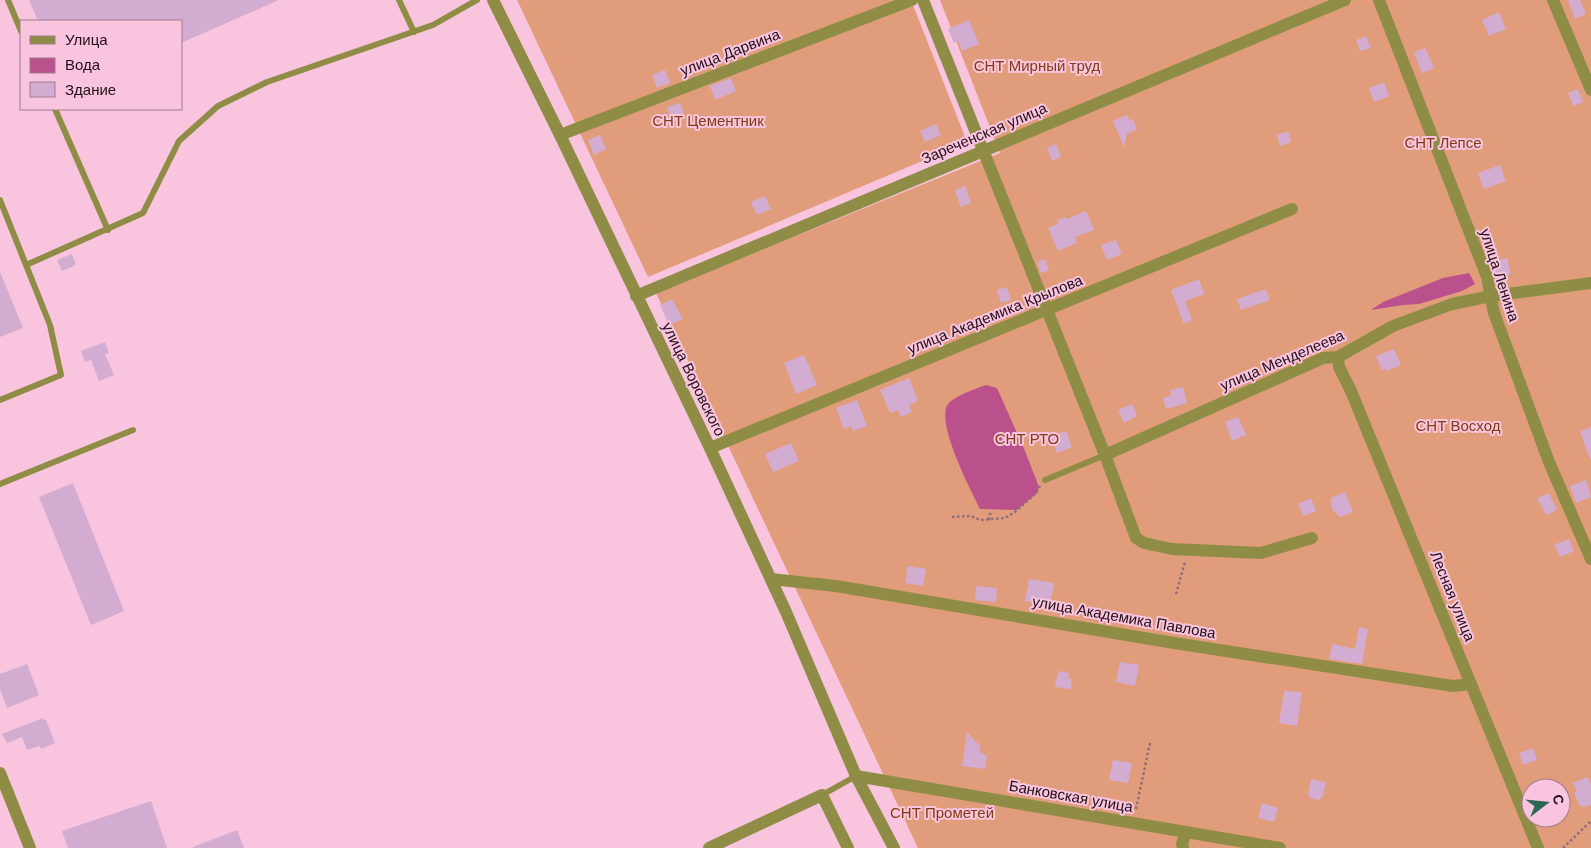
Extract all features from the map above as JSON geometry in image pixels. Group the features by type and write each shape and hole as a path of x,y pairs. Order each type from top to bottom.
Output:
{"street":[{"name":"улица Воровского","path":"493,0 710,448 786,612 856,776 894,848"},
{"name":"улица Дарвина","path":"560,135 912,0"},
{"path":"923,0 1105,455 1136,538 1144,543 1188,550 1261,553 1312,538"},
{"name":"Зареченская улица","path":"636,296 1345,0"},
{"name":"улица Ленина","path":"1379,0 1486,277 1494,313 1549,462 1591,559"},
{"path":"1554,0 1591,90"},
{"name":"улица Академика Крылова","path":"710,448 1292,209"},
{"name":"улица Менделеева","path":"1105,455 1323,358 1338,357 1393,326 1452,304 1491,296 1591,283"},
{"name":"Лесная улица","path":"1338,357 1339,367 1351,391 1538,848"},
{"name":"улица Академика Павлова","path":"770,579 836,586 1168,642 1453,686 1472,684"},
{"path":"0,774 30,848"},
{"name":"Банковская улица","path":"856,776 1280,848"},
{"path":"709,848 822,795 848,848"},
{"path":"1183,848 1182,844 1186,832"}],"lane":[{"path":"8,0 20,29"},
{"path":"399,0 414,32"},
{"path":"26,264 143,214 179,141 218,106 267,82 432,25 477,0"},
{"path":"55,110 108,230"},
{"path":"0,200 50,326 62,375 0,400"},
{"path":"0,484 133,430"},
{"path":"1044,480 1105,455"},
{"path":"822,795 856,776"}],"path":[{"path":"952,517 971,516 980,520 1005,518 1018,509 1040,487"},
{"path":"989,520 990,514 994,513"},
{"path":"1176,594 1188,550"},
{"path":"1136,809 1150,743"},
{"path":"1563,848 1591,821"}],"green space":[{"name":"СНТ Цементник","path":"517,0 911,0 967,142 648,277"},
{"name":"СНТ РТО","path":"940,0 1591,0 1591,848 918,848 656,293 1000,153"}],"water":[{"path":"1469,273 1475,284 1462,291 1419,304 1371,310 1383,302 1443,278"},
{"path":"986,385 997,388 1039,487 1037,493 1017,510 980,509 962,472 946,425 945,413 951,401 971,390"}],"building":[{"path":"29,0 279,0 182,43 182,20 38,20"},
{"path":"1568,0 1580,0 1586,14 1575,19"},
{"path":"1499,12 1506,29 1489,36 1482,20"},
{"path":"969,20 979,44 962,51 958,41 954,43 948,29"},
{"path":"1366,36 1371,48 1360,51 1356,40"},
{"path":"1425,48 1434,68 1422,73 1414,52"},
{"path":"665,70 670,83 657,88 652,75"},
{"path":"731,78 736,91 715,100 710,86"},
{"path":"1384,82 1389,96 1374,102 1369,88"},
{"path":"1578,89 1583,102 1573,106 1568,93"},
{"path":"680,103 684,114 670,119 667,107"},
{"path":"1127,115 1130,121 1133,119 1137,129 1127,134 1124,147 1113,121"},
{"path":"936,124 941,135 925,142 920,131"},
{"path":"1288,131 1291,142 1280,146 1277,135"},
{"path":"600,135 606,149 594,155 588,140"},
{"path":"1056,144 1061,157 1052,161 1047,148"},
{"path":"1500,165 1506,181 1484,189 1478,173"},
{"path":"965,186 971,203 961,207 955,190"},
{"path":"765,196 771,209 757,215 751,202"},
{"path":"1086,211 1094,230 1075,237 1077,243 1058,251 1048,228 1058,224 1057,220 1066,217 1067,219"},
{"path":"1116,240 1122,254 1107,260 1101,245"},
{"path":"72,254 76,265 62,271 57,260"},
{"path":"1507,258 1511,274 1495,278 1491,262"},
{"path":"1045,259 1049,270 1041,273 1037,262"},
{"path":"0,272 23,328 0,337"},
{"path":"1199,279 1204,294 1185,301 1192,320 1184,324 1171,290"},
{"path":"1007,287 1011,300 1001,303 997,290"},
{"path":"1266,289 1270,300 1241,310 1237,299"},
{"path":"672,299 683,319 672,324 671,322 668,323 660,305"},
{"path":"105,342 109,353 105,354 114,375 99,381 91,360 85,362 81,351"},
{"path":"1394,349 1401,365 1382,371 1376,356"},
{"path":"804,355 817,385 796,394 784,363"},
{"path":"909,378 918,401 909,405 912,412 901,417 898,410 890,413 880,390"},
{"path":"1183,387 1187,403 1166,409 1163,398 1171,396 1170,390"},
{"path":"857,400 867,426 853,431 851,426 844,429 836,408"},
{"path":"1132,404 1137,416 1124,423 1118,410"},
{"path":"1238,417 1246,435 1232,441 1225,422"},
{"path":"1591,427 1591,459 1590,459 1580,432"},
{"path":"1066,431 1072,447 1057,453 1051,436"},
{"path":"791,443 799,461 773,472 765,454"},
{"path":"1586,480 1591,497 1576,503 1570,486"},
{"path":"73,483 124,611 91,625 39,497"},
{"path":"1345,492 1353,512 1340,517 1332,509 1331,498"},
{"path":"1549,493 1557,510 1546,515 1537,498"},
{"path":"1311,498 1316,511 1303,516 1298,504"},
{"path":"1569,539 1574,551 1560,557 1554,545"},
{"path":"908,566 926,569 923,586 905,583"},
{"path":"1029,579 1054,583 1050,605 1025,601"},
{"path":"976,586 997,588 996,602 975,600"},
{"path":"1359,627 1368,629 1362,664 1329,659 1332,644 1355,649"},
{"path":"1120,662 1139,665 1135,686 1116,682"},
{"path":"27,664 39,695 7,708 0,689 0,674"},
{"path":"1058,671 1069,673 1068,678 1072,679 1071,689 1055,687"},
{"path":"1284,691 1302,692 1297,726 1279,723"},
{"path":"43,718 46,720 55,743 41,749 40,746 27,750 22,737 7,743 2,734"},
{"path":"967,732 980,746 980,752 987,756 985,769 962,766"},
{"path":"1533,748 1537,760 1523,765 1519,753"},
{"path":"1113,760 1132,763 1128,783 1109,780"},
{"path":"1588,777 1591,785 1591,805 1584,807 1579,805 1573,783"},
{"path":"1311,779 1326,782 1323,796 1319,800 1310,798 1308,794"},
{"path":"151,801 167,848 68,848 62,831"},
{"path":"1262,803 1278,808 1274,822 1258,818"},
{"path":"237,830 244,848 193,848 193,847"}],"park label":[{"name":"СНТ Мирный труд","path":"1037,65"},
{"name":"СНТ Лепсе","path":"1443,142"},
{"name":"СНТ Восход","path":"1458,425"},
{"name":"СНТ Прометей","path":"942,812"}]}
